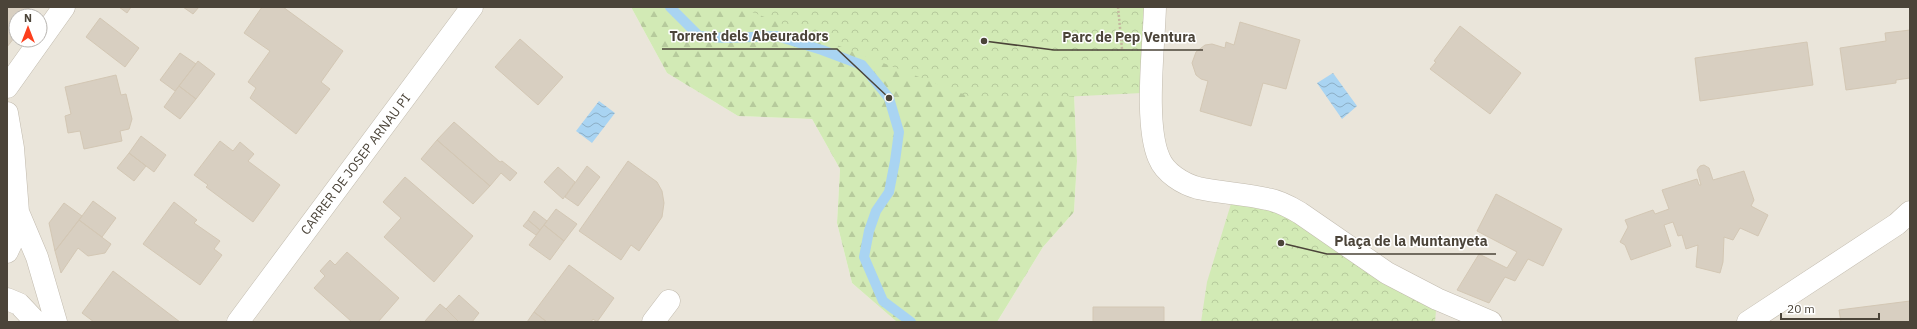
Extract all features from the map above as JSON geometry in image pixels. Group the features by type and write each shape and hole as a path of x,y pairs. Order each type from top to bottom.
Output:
{"street":[{"path":"7,87 64,7"},
{"name":"CARRER DE JOSEP ARNAU PI","path":"238,322 472,7"},
{"path":"1155,7 1152,125 1159,159 1168,170 1180,181 1197,187 1267,199 1285,205 1300,213 1387,273 1437,299 1491,322"},
{"path":"7,113 12,148 11,183 18,212 37,256 56,322"},
{"path":"7,252 14,238 18,212"},
{"path":"1748,322 1897,224 1910,212"},
{"path":"7,299 19,304 36,322"},
{"path":"653,322 669,301"}],"shaded area":[{"path":"7,7 631,7 667,73 738,116 812,119 840,169 837,223 852,283 897,322 7,322"},
{"path":"1074,7 1910,7 1910,322 997,322 1043,247 1074,212 1077,161 1074,93"}],"green space":[{"path":"631,7 1074,7 1074,93 1077,161 1074,212 1043,247 997,322 897,322 852,283 837,223 840,169 812,119 738,116 667,73"},
{"path":"739,7 1144,7 1141,75 1142,93 981,101"},
{"path":"1234,194 1267,199 1437,299 1435,322 1201,322 1207,282"}],"water":[{"path":"1333,73 1357,106 1342,119 1317,83"},
{"path":"599,101 615,113 592,143 576,131"}],"building":[{"path":"7,7 27,7 28,8 8,8 7,47"},
{"path":"119,7 131,7 127,13"},
{"path":"183,7 199,7 193,14"},
{"path":"262,7 283,7 343,51 321,82 330,89 296,134 250,98 256,88 248,82 270,51 244,33"},
{"path":"100,18 139,48 125,67 86,37"},
{"path":"1240,22 1300,40 1286,89 1263,83 1251,126 1200,111 1208,81 1201,79 1196,75 1192,63 1196,52 1205,45 1212,44 1225,48 1226,42 1234,45"},
{"path":"1460,26 1521,73 1490,114 1430,69 1436,62 1434,61"},
{"path":"1910,30 1910,78 1896,80 1896,83 1846,90 1840,48 1886,41 1885,33"},
{"path":"520,39 563,77 538,105 495,67"},
{"path":"1807,42 1813,85 1700,101 1695,58"},
{"path":"180,53 196,64 175,91 160,80"},
{"path":"198,61 215,74 196,99 179,86"},
{"path":"116,75 121,95 126,94 132,119 129,129 120,131 122,141 84,149 80,131 68,133 65,116 71,114 65,87"},
{"path":"179,86 196,99 180,119 164,107"},
{"path":"454,122 500,162 502,161 517,173 510,181 501,173 490,186 437,140"},
{"path":"141,136 166,155 154,172 129,153"},
{"path":"437,140 490,186 473,204 421,159"},
{"path":"220,141 233,151 240,142 254,154 248,161 280,185 253,222 206,187 208,185 194,175"},
{"path":"129,153 146,166 134,181 117,168"},
{"path":"628,161 657,182 662,191 664,203 662,217 639,251 631,245 621,260 579,231"},
{"path":"1704,165 1709,168 1713,180 1744,171 1754,200 1751,206 1768,215 1758,236 1740,228 1733,240 1724,237 1723,262 1720,273 1696,267 1698,245 1686,249 1682,235 1678,236 1673,222 1664,225 1671,246 1631,260 1625,245 1620,242 1628,227 1625,220 1653,210 1655,214 1669,209 1662,190 1697,179 1699,185 1701,185 1697,170 1700,166"},
{"path":"587,166 600,177 578,206 565,197"},
{"path":"558,167 575,182 563,199 544,182"},
{"path":"405,177 473,236 434,282 384,237 401,218 383,202"},
{"path":"1496,194 1562,229 1543,266 1528,259 1515,281 1505,277 1489,303 1457,290 1479,254 1507,268 1517,252 1477,231"},
{"path":"93,201 116,218 102,237 79,220"},
{"path":"174,202 197,220 194,223 220,241 214,249 222,255 200,285 143,244"},
{"path":"64,203 82,216 55,251 49,223"},
{"path":"556,209 577,224 564,241 544,225"},
{"path":"534,211 547,221 540,230 528,220"},
{"path":"79,220 111,244 105,253 88,256 78,248 61,273 55,251"},
{"path":"528,220 540,230 536,235 523,226"},
{"path":"544,225 564,241 550,260 529,245"},
{"path":"347,252 399,298 378,322 352,322 314,288 325,276 320,271 330,260 335,265"},
{"path":"569,265 614,298 597,322 593,319 591,322 547,322 534,312"},
{"path":"113,271 180,322 94,322 82,313"},
{"path":"459,295 479,313 472,322 459,322 446,309"},
{"path":"1910,301 1910,322 1841,322 1839,310"},
{"path":"440,304 446,309 459,322 425,321"},
{"path":"1093,307 1164,307 1164,322 1093,322"},
{"path":"534,312 547,322 527,322"}],"waterway":[{"path":"670,7 699,36 725,38 777,36 822,50 862,65 889,98 899,132 895,161 889,192 876,211 869,231 864,257 883,301 911,322"}],"place":[{"name":"Parc de Pep Ventura","path":"984,41"},
{"name":"Torrent dels Abeuradors","path":"889,98"},
{"name":"Plaça de la Muntanyeta","path":"1281,243"}]}
